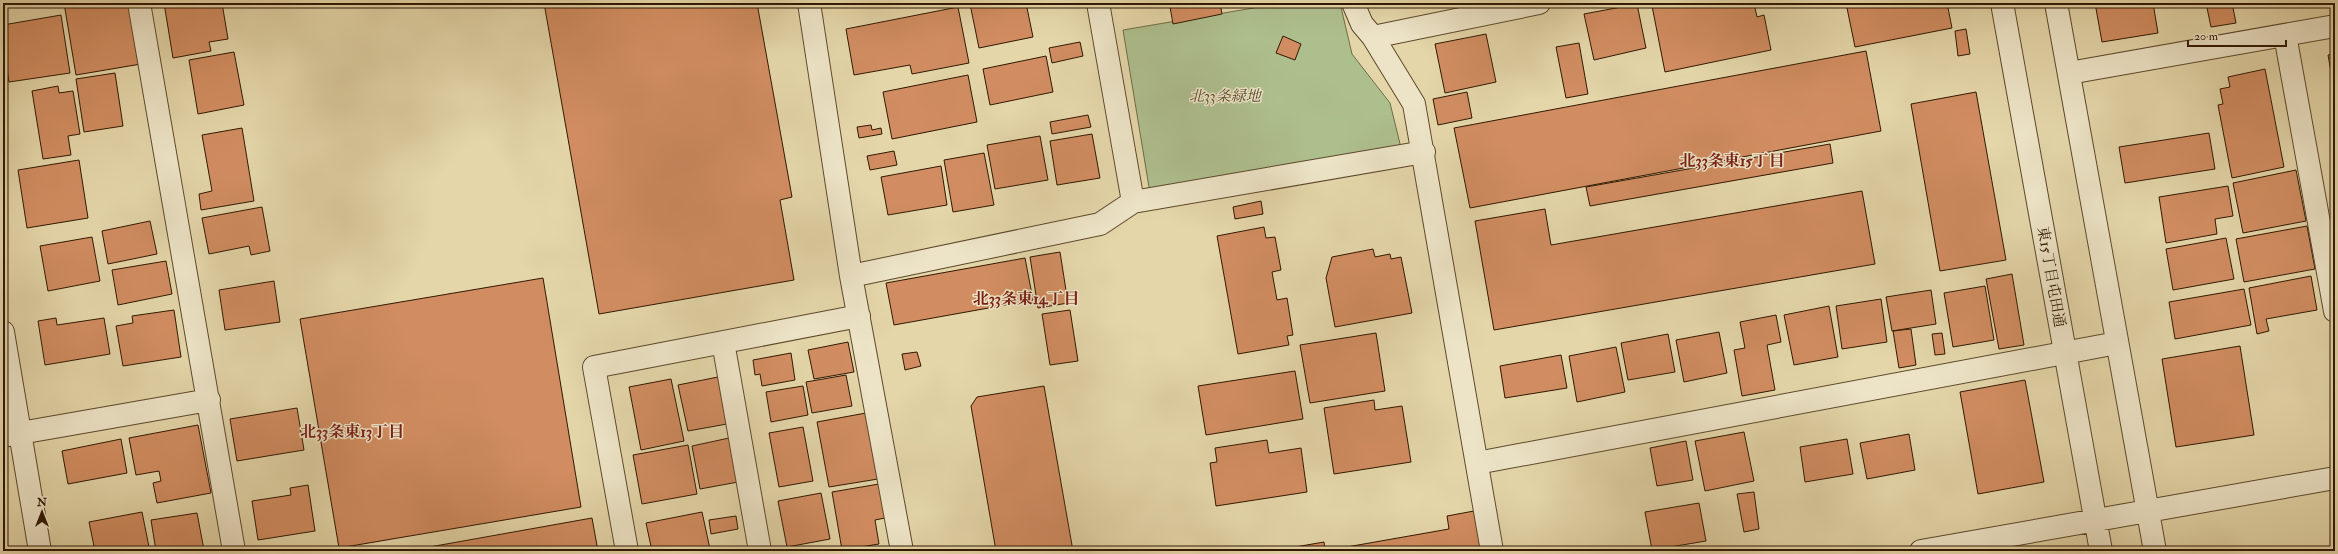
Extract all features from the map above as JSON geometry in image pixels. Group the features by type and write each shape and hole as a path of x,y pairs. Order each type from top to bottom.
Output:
{"street":[{"path":"139,3 234,551"},
{"path":"809,3 851,276 902,551"},
{"path":"1098,3 1133,202"},
{"path":"1353,3 1362,24 1373,37 1414,104 1424,152 1492,551"},
{"path":"1373,37 1539,3"},
{"name":"東15丁目屯田通","path":"2002,3 2101,551"},
{"path":"2056,3 2155,551"},
{"path":"2069,73 2335,26"},
{"path":"2285,35 2335,312"},
{"path":"851,276 1100,224 1133,202 1424,152"},
{"path":"627,551 594,367 859,316"},
{"path":"3,332 11,434 40,551"},
{"path":"723,342 760,551"},
{"path":"1477,463 2117,343"},
{"path":"11,434 209,400"},
{"path":"1921,551 2335,478"}],"green space":[{"name":"北33条緑地","path":"1283,3 1340,3 1352,54 1390,103 1401,148 1150,193 1123,30"}],"building":[{"path":"64,3 130,3 141,64 76,75"},
{"path":"164,3 222,3 228,39 209,42 211,51 173,58"},
{"path":"544,3 757,3 792,197 780,200 794,280 599,314"},
{"path":"1026,3 1033,37 979,48 970,4"},
{"path":"1194,3 1220,3 1222,14 1173,24 1170,7"},
{"path":"1669,3 1754,3 1757,17 1764,15 1771,50 1665,72 1652,6"},
{"path":"1846,3 1947,3 1952,28 1855,47"},
{"path":"2095,3 2153,3 2158,33 2102,42"},
{"path":"2206,3 2232,3 2236,23 2211,27"},
{"path":"1637,4 1646,48 1594,60 1584,14"},
{"path":"958,7 969,63 912,74 910,65 854,75 846,29"},
{"path":"61,15 70,73 9,82 3,43 3,25"},
{"path":"1966,29 1970,54 1958,56 1955,31"},
{"path":"1486,34 1496,82 1445,93 1435,44"},
{"path":"1283,36 1301,44 1295,60 1276,53"},
{"path":"1080,42 1083,56 1052,63 1049,48"},
{"path":"1579,43 1588,94 1566,98 1556,47"},
{"path":"1866,51 1881,131 1470,208 1454,128"},
{"path":"234,52 244,105 198,114 189,60"},
{"path":"2335,54 2335,94 2328,55"},
{"path":"1046,56 1053,92 990,105 983,69"},
{"path":"2265,69 2284,167 2232,178 2218,105 2223,104 2220,89 2230,87 2228,77"},
{"path":"115,73 123,126 84,132 76,79"},
{"path":"968,75 977,122 892,139 883,92"},
{"path":"58,86 59,93 73,91 80,134 68,136 71,155 43,159 32,91"},
{"path":"1467,92 1472,118 1438,125 1433,99"},
{"path":"1976,92 2006,260 1940,271 1911,104"},
{"path":"2331,111 2335,111 2335,130"},
{"path":"1088,115 1091,127 1052,134 1050,122"},
{"path":"871,125 872,130 881,128 882,134 859,138 857,127"},
{"path":"242,128 254,201 201,210 199,194 212,191 202,135"},
{"path":"2209,133 2215,169 2125,183 2119,147"},
{"path":"1092,134 1100,178 1057,185 1050,141"},
{"path":"1040,136 1048,180 995,189 987,145"},
{"path":"1830,144 1833,163 1590,206 1586,187"},
{"path":"894,151 897,165 870,170 867,156"},
{"path":"984,153 994,205 953,212 944,160"},
{"path":"79,160 88,218 27,228 18,170"},
{"path":"941,166 947,205 888,215 881,177"},
{"path":"2296,170 2306,221 2243,233 2233,183"},
{"path":"2228,186 2233,216 2215,219 2217,234 2166,243 2159,197"},
{"path":"1862,191 1875,264 1494,330 1475,221 1545,209 1551,245"},
{"path":"1261,201 1263,214 1235,219 1233,207"},
{"path":"262,207 270,251 251,255 249,246 209,254 202,218"},
{"path":"150,221 157,254 108,264 102,231"},
{"path":"2307,226 2315,269 2244,282 2236,239"},
{"path":"1264,227 1266,238 1275,237 1281,270 1272,272 1277,300 1287,298 1293,335 1287,336 1289,345 1238,354 1217,236"},
{"path":"92,237 100,281 48,291 40,246"},
{"path":"2226,238 2234,279 2173,290 2166,249"},
{"path":"1373,249 1375,257 1390,254 1391,259 1401,257 1412,313 1335,327 1326,278 1332,257"},
{"path":"1060,252 1068,303 1038,308 1030,257"},
{"path":"1025,258 1033,300 894,325 886,283"},
{"path":"166,261 172,294 118,305 112,270"},
{"path":"2012,274 2024,345 1999,349 1986,279"},
{"path":"2311,276 2317,310 2266,319 2269,331 2257,334 2249,288"},
{"path":"543,278 581,507 339,548 300,319"},
{"path":"274,281 280,322 225,330 219,290"},
{"path":"1985,286 1994,340 1953,347 1944,293"},
{"path":"2244,289 2251,325 2175,339 2169,302"},
{"path":"1931,290 1936,324 1892,331 1886,297"},
{"path":"1881,299 1887,342 1842,349 1836,306"},
{"path":"1829,306 1838,357 1794,365 1784,315"},
{"path":"174,310 181,357 123,366 116,326 133,323 132,316"},
{"path":"1070,310 1078,361 1050,365 1042,314"},
{"path":"1776,315 1781,342 1767,345 1775,390 1742,396 1734,350 1745,348 1740,322"},
{"path":"56,318 57,325 104,318 110,354 45,365 38,321"},
{"path":"1911,329 1916,365 1899,368 1893,331"},
{"path":"1719,332 1727,373 1684,382 1676,340"},
{"path":"1376,333 1385,391 1310,403 1300,345"},
{"path":"1942,333 1945,354 1935,355 1932,334"},
{"path":"1668,334 1675,372 1628,380 1621,343"},
{"path":"848,342 854,372 814,379 808,350"},
{"path":"2240,346 2254,435 2176,447 2162,359"},
{"path":"1616,347 1625,392 1577,402 1569,356"},
{"path":"917,352 921,366 905,370 902,354"},
{"path":"791,353 795,380 762,386 760,374 755,375 753,360"},
{"path":"1561,355 1567,388 1505,398 1500,366"},
{"path":"1295,371 1303,419 1206,435 1198,386"},
{"path":"846,375 852,406 812,413 806,382"},
{"path":"718,377 727,424 688,431 678,385"},
{"path":"671,379 684,441 641,450 629,387"},
{"path":"2025,380 2044,482 1978,494 1960,392"},
{"path":"803,386 808,415 771,422 766,392"},
{"path":"1044,386 1073,551 996,551 971,406 977,397"},
{"path":"1374,400 1375,410 1402,406 1411,462 1334,474 1324,408"},
{"path":"297,408 304,450 237,461 230,419"},
{"path":"866,413 878,479 829,487 817,422"},
{"path":"198,425 211,493 157,503 153,483 161,481 159,471 136,475 129,438"},
{"path":"803,427 813,481 779,487 769,433"},
{"path":"1744,432 1754,481 1705,491 1695,441"},
{"path":"1909,434 1915,470 1867,479 1860,443"},
{"path":"729,438 738,482 700,489 692,446"},
{"path":"121,439 127,473 68,484 62,451"},
{"path":"1847,439 1853,474 1805,482 1800,447"},
{"path":"1267,440 1269,453 1301,448 1307,492 1216,506 1210,463 1217,462 1215,448"},
{"path":"1686,441 1693,480 1657,486 1650,448"},
{"path":"688,445 697,494 642,504 633,455"},
{"path":"879,484 885,518 875,520 879,544 842,550 832,492"},
{"path":"308,485 315,531 258,540 252,501 291,495 290,488"},
{"path":"1754,492 1759,529 1744,532 1737,494"},
{"path":"821,493 830,539 787,547 778,501"},
{"path":"1699,503 1706,541 1652,550 1645,512"},
{"path":"1474,511 1481,551 1341,551 1341,548 1449,529 1447,516"},
{"path":"142,512 149,547 126,551 95,551 89,522"},
{"path":"702,512 710,549 698,551 652,551 646,523"},
{"path":"197,513 204,550 156,551 151,520"},
{"path":"736,516 738,529 711,534 709,520"},
{"path":"592,518 598,551 407,551"},
{"path":"1324,542 1325,551 1272,551"}],"district":[{"name":"北33条東15丁目","path":"1732,161"},
{"name":"北33条東14丁目","path":"1026,299"},
{"name":"北33条東13丁目","path":"352,432"}]}
